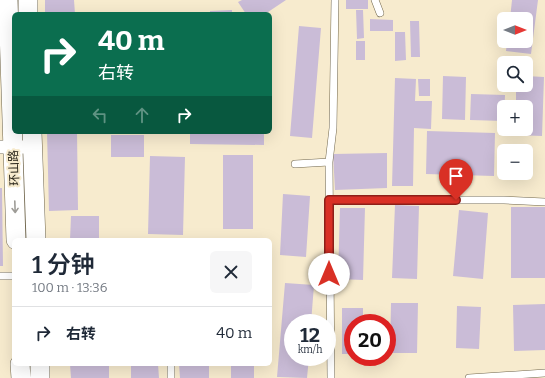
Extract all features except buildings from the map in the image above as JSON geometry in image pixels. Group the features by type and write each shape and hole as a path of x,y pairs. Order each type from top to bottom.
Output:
{"main road":[{"name":"环山路","path":"8,0 6,147 16,238"},
{"path":"28,0 28,12"},
{"name":"环山路","path":"33,139 36,238"},
{"path":"20,366 21,378"},
{"path":"40,366 40,378"}],"street":[{"path":"6,147 33,139"}],"lane":[{"path":"331,378 329,162 333,128 335,0"},
{"path":"375,0 380,13"},
{"path":"295,164 329,162"},
{"path":"329,200 504,200 545,202"},
{"path":"0,276 12,276"},
{"path":"171,366 171,378"},
{"path":"469,378 545,373"}],"route":[{"path":"329,274 329,200 456,200"}]}
